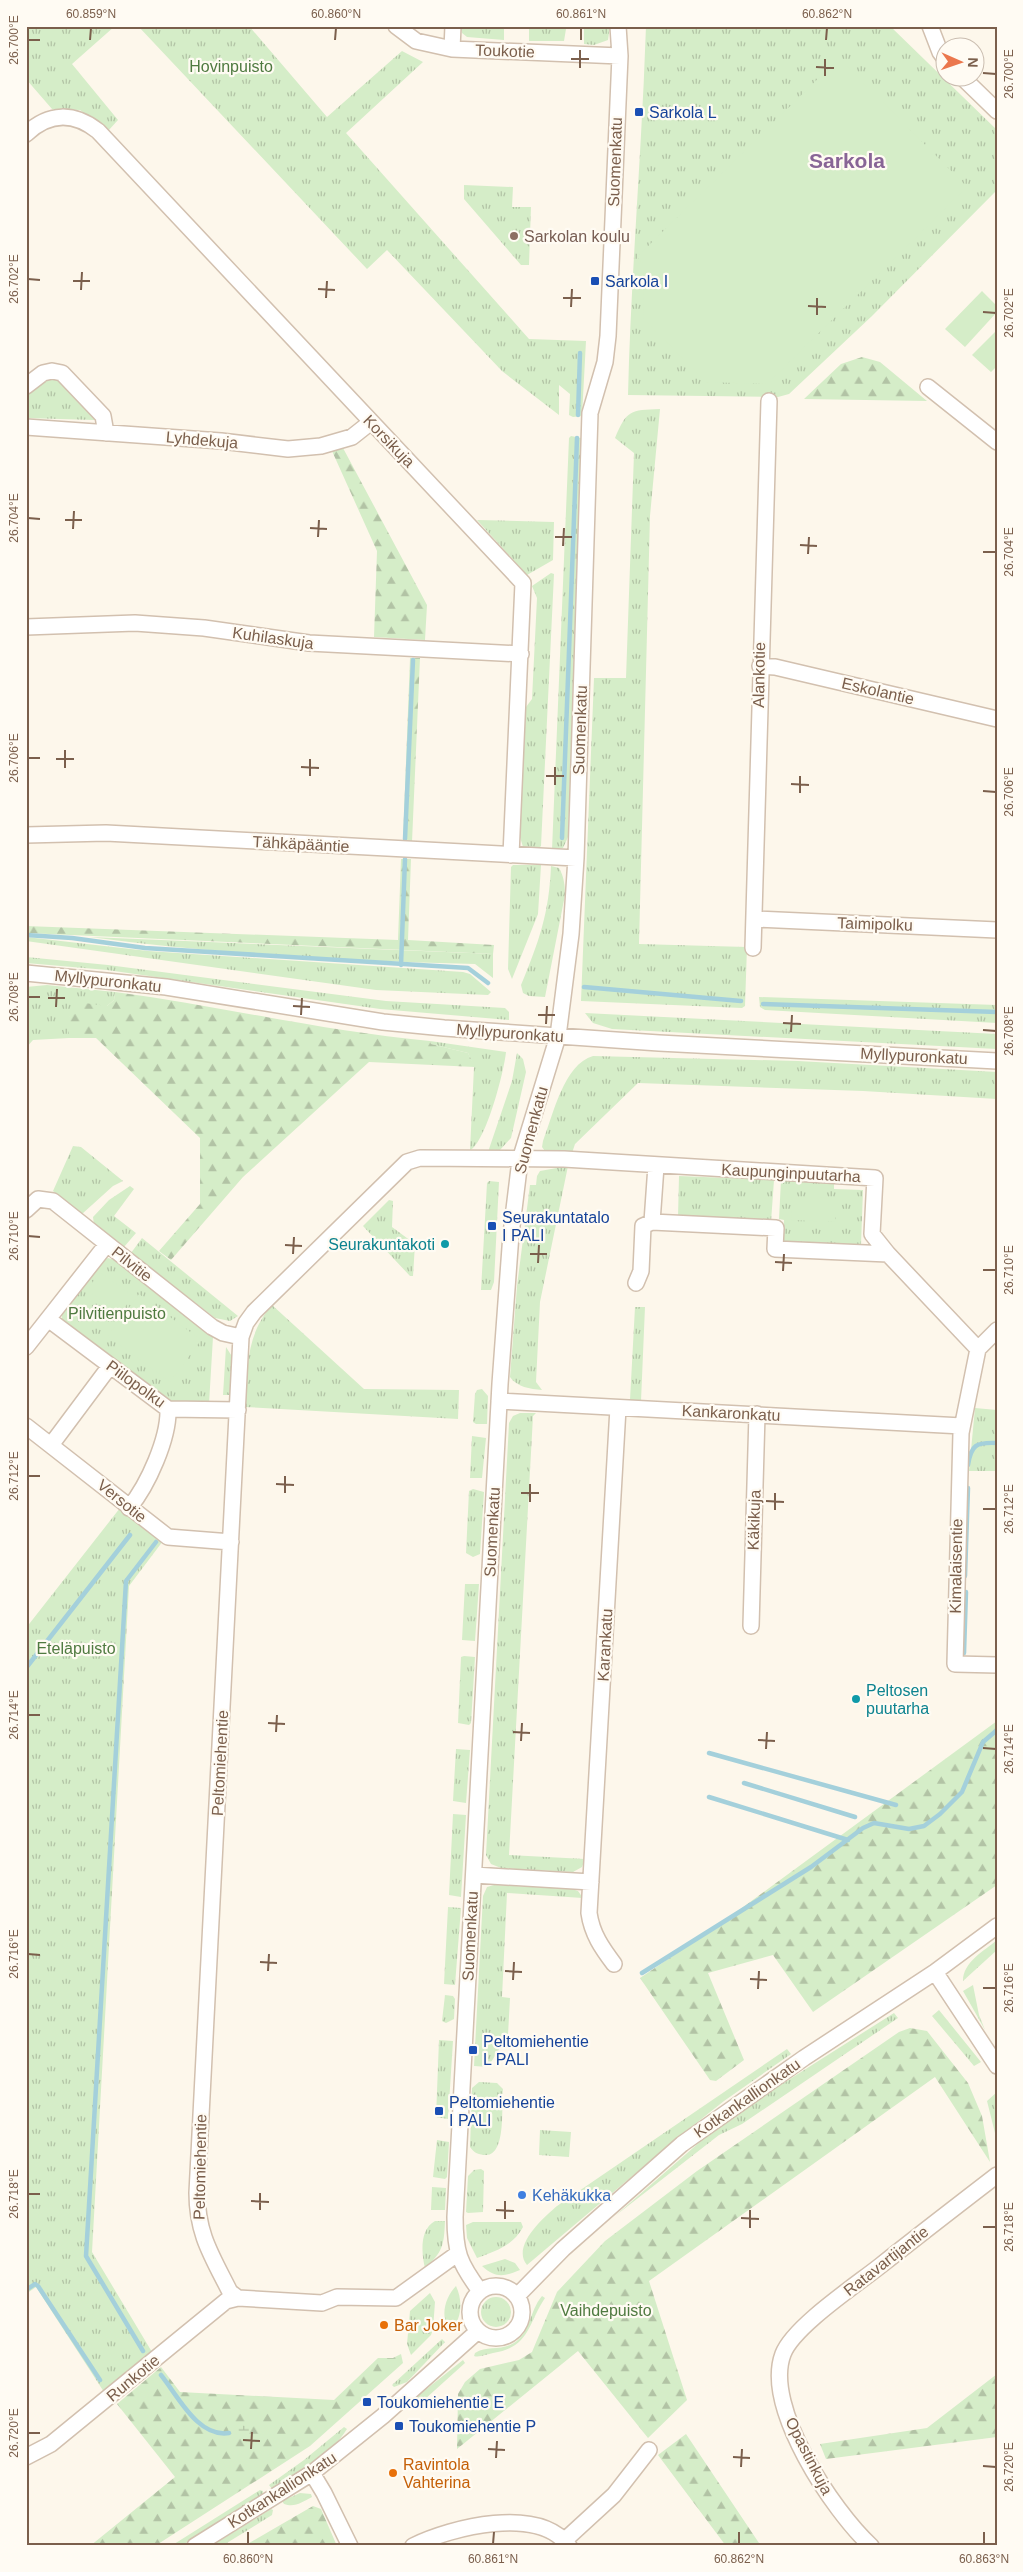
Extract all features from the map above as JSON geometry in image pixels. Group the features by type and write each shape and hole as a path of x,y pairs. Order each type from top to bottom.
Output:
{"street":[{"name":"Toukotie","path":"396,26 416,41 452,49 620,56"},
{"path":"452,49 453,26"},
{"name":"Suomenkatu","path":"480,2291 457,2254 456,2217 499,1401 509,1251 520,1160 558,1036 571,934 576,858 590,413 605,362 608,336 620,56 618,26"},
{"path":"930,26 936,39"},
{"path":"974,88 997,110"},
{"name":"Korsikuja","path":"26,134 39,123 60,116 79,119 98,131 523,583 511,855"},
{"path":"26,386 43,373 52,371 62,373 104,416 106,433"},
{"path":"928,387 997,442"},
{"name":"Alankotie","path":"753,948 769,401"},
{"name":"Lyhdekuja","path":"26,427 288,448 309,448 352,437 371,422"},
{"name":"Kuhilaskuja","path":"26,627 135,623 204,628 309,644 521,654"},
{"name":"Eskolantie","path":"760,666 775,666 997,719"},
{"name":"Tähkäpääntie","path":"26,835 106,834 576,858"},
{"name":"Taimipolku","path":"754,920 997,930"},
{"name":"Myllypuronkatu","path":"26,973 166,987 383,1022 468,1030 997,1061"},
{"name":"Peltomiehentie","path":"238,2298 230,2292 202,2236 197,2208 241,1337 246,1323 254,1312 407,1162 420,1158 520,1160"},
{"name":"Kaupunginpuutarha","path":"520,1160 564,1159 876,1178 872,1234 888,1254 978,1349"},
{"path":"652,1222 656,1166"},
{"name":"Pilvitie","path":"26,1210 38,1199 49,1199 212,1327 223,1333 241,1337"},
{"path":"636,1283 641,1271 643,1226 652,1222 776,1228 775,1249 888,1254"},
{"path":"26,1347 108,1244"},
{"name":"Piilopolku","path":"48,1319 168,1409 238,1410"},
{"path":"962,1426 978,1349 997,1330"},
{"path":"51,1445 110,1366"},
{"name":"Kankaronkatu","path":"499,1401 962,1426"},
{"name":"Karankatu","path":"614,1964 600,1945 592,1929 589,1913 618,1408"},
{"path":"129,1508 139,1495 163,1442 168,1409"},
{"name":"Käkikuja","path":"751,1626 757,1414"},
{"name":"Versotie","path":"26,1426 168,1537 231,1542"},
{"name":"Kimalaisentie","path":"962,1426 958,1491 955,1664 997,1665"},
{"path":"474,1875 591,1882"},
{"name":"Kotkankallionkatu","path":"517,2296 563,2249 682,2144 731,2107 935,1972 997,1926"},
{"path":"935,1972 997,2066"},
{"name":"Ratavartijantie","path":"783,2353 792,2338 835,2300 997,2175"},
{"path":"238,2298 322,2303 337,2297 396,2298 457,2254"},
{"path":"493,2285 501,2286 509,2289 517,2296 522,2315 518,2325 512,2332 494,2338 478,2332 472,2322 470,2312 472,2300 480,2291 493,2285"},
{"name":"Runkotie","path":"26,2457 51,2444 221,2304 238,2298"},
{"name":"Kotkankallionkatu","path":"196,2546 312,2473 383,2416 478,2332"},
{"name":"Opastinkuja","path":"783,2353 779,2370 780,2393 800,2442 816,2475 839,2511 871,2546"},
{"path":"413,2546 444,2533 493,2522 538,2526 550,2530 567,2543 614,2495 649,2450"},
{"path":"312,2473 350,2546"}],"green space":[{"path":"26,26 115,26 72,64 118,120 108,131 80,110 52,109 26,79"},
{"name":"Hovinpuisto","path":"138,26 249,26 327,117 402,51 423,62 346,133 529,339 586,341 582,416 573,417 569,415 570,394 559,385 559,415 502,371 387,250 367,269"},
{"path":"461,26 504,26 504,40 467,37 462,33"},
{"path":"584,26 610,26 608,40 594,45 584,44"},
{"path":"646,26 890,26 936,71 936,88 954,88 997,130 997,190 872,316 789,394 778,397 628,395"},
{"path":"529,28 566,29 564,41 529,41"},
{"path":"839,58 967,187 767,384 706,382 643,318 644,265 637,257"},
{"path":"464,185 513,187 512,207 531,207 529,265 521,265 464,199"},
{"path":"982,291 997,306 997,312 965,347 945,329"},
{"path":"997,330 997,366 991,372 972,355"},
{"path":"862,357 880,362 927,401 804,399 841,364"},
{"path":"49,377 58,379 95,418 94,420 26,418 26,396 40,382"},
{"path":"660,409 650,516 639,944 747,947 745,1006 742,1008 581,1001 594,678 626,678 634,453 615,438 623,422 631,413"},
{"path":"571,436 581,438 568,837 563,848 552,850 569,438"},
{"path":"343,448 427,605 425,640 374,637 377,551 332,451"},
{"path":"477,520 554,522 553,560 527,575"},
{"path":"551,573 554,574 541,846 538,849 523,847 520,837 526,707 532,699 537,598 532,586"},
{"path":"410,658 420,658 412,842 403,842"},
{"path":"401,859 411,859 408,940 494,945 493,954 26,933 26,926 398,940"},
{"path":"513,865 541,865 538,914 512,979 508,969 511,867"},
{"path":"551,866 559,868 561,871 565,895 545,997 529,996 523,993 521,985 542,927 548,899"},
{"path":"26,937 148,951 463,972 470,974 491,992 488,995 376,990 26,941"},
{"path":"90,937 493,954 493,978 475,964 282,956"},
{"path":"26,957 108,965 386,1001 505,1008 509,1012 509,1020 380,1009 107,970 26,963"},
{"path":"47,985 115,992 114,1000 107,1006 69,1017 69,1038 33,1040 26,1048 26,987"},
{"path":"115,992 311,1025 430,1041 431,1044 468,1053 475,1067 369,1062 243,1177 171,1260 159,1251 200,1204 200,1138 96,1038 69,1038 69,1017 77,1002 107,1006 114,1000"},
{"path":"759,997 997,1005 997,1023 765,1010 760,1007"},
{"path":"585,1013 997,1034 997,1049 612,1029 593,1023"},
{"path":"430,1041 506,1052 502,1074 489,1118 478,1142 470,1150 474,1067 468,1053 431,1044"},
{"path":"517,1053 523,1059 526,1072 511,1138 500,1150 488,1152 512,1081"},
{"path":"593,1056 798,1061 997,1072 997,1099 863,1091 638,1083 575,1144 571,1156 547,1154 542,1147 543,1141 561,1092 574,1069 583,1061"},
{"path":"73,1146 81,1147 123,1181 113,1186 82,1214 53,1191"},
{"path":"568,1166 540,1302 536,1382 542,1390 533,1389 520,1385 510,1377 517,1286 530,1185 536,1185 537,1176 540,1171"},
{"path":"679,1176 774,1180 771,1222 678,1217"},
{"path":"781,1180 834,1183 834,1189 863,1190 861,1245 783,1242 784,1220 779,1219"},
{"path":"489,1181 499,1182 494,1282 491,1290 481,1290 487,1183"},
{"path":"130,1186 134,1189 114,1216 136,1233 124,1247 94,1225 93,1217 109,1200"},
{"path":"792,1197 835,1198 835,1222 791,1220"},
{"path":"389,1200 393,1201 392,1227 415,1244 413,1276 410,1276 363,1226"},
{"path":"142,1238 238,1316 230,1321 215,1318 131,1253"},
{"name":"Pilvitienpuisto","path":"105,1259 115,1260 213,1337 209,1404 177,1404 166,1401 62,1322 62,1312"},
{"path":"100,1272 133,1296 120,1314 87,1290"},
{"path":"139,1294 201,1340 170,1382 108,1336"},
{"path":"272,1305 364,1389 459,1390 458,1419 245,1407 252,1341 263,1317"},
{"path":"635,1307 645,1307 641,1401 630,1400"},
{"path":"226,1347 233,1358 231,1395 223,1395"},
{"path":"482,1389 488,1396 487,1424 476,1424 473,1422 475,1394 477,1390"},
{"path":"975,1408 997,1410 997,1471 969,1471"},
{"path":"520,1413 536,1413 533,1416 509,1855 585,1859 582,1867 573,1872 501,1868 491,1864 486,1855 509,1423 513,1416"},
{"path":"472,1436 486,1438 482,1478 470,1478"},
{"path":"473,1489 484,1492 480,1554 473,1557 466,1553 469,1491"},
{"name":"Eteläpuisto","path":"120,1508 163,1541 129,1586 92,2252 152,2352 104,2392 36,2287 26,2294 26,1628"},
{"path":"465,1584 479,1584 475,1641 462,1640"},
{"path":"461,1657 475,1657 471,1723 469,1725 458,1723"},
{"path":"997,1721 997,1885 813,2012 773,1955 708,1973 744,2060 716,2081 710,2080 640,1978 720,1924"},
{"path":"456,1749 470,1750 466,1803 453,1801"},
{"path":"453,1814 466,1815 461,1897 449,1895"},
{"path":"494,1885 572,1889 578,1891 583,1898 507,1893 502,1997 510,1998 508,2035 488,2067 474,2066 483,1896 487,1887"},
{"path":"448,1907 461,1908 455,1985 444,1984"},
{"path":"997,1940 997,1950 963,1981 966,1968 970,1963"},
{"path":"973,1985 979,2015 985,2030 963,1991"},
{"path":"445,1995 453,1996 455,1999 454,2019 446,2023 442,2021"},
{"path":"939,2010 981,2062 974,2066 932,2016"},
{"path":"894,2013 898,2018 742,2124 719,2135 615,2216 709,2134 760,2098"},
{"name":"Vaihdepuisto","path":"910,2028 927,2031 968,2083 982,2116 990,2162 935,2077 649,2281 687,2400 648,2438 578,2351 457,2449 458,2394 465,2382 480,2369 519,2360 532,2352 557,2292 605,2241 697,2171 899,2032"},
{"path":"439,2040 453,2041 448,2119 436,2117"},
{"path":"787,2049 791,2054 724,2101 675,2140 527,2265 523,2257 526,2241 538,2224 557,2206"},
{"path":"479,2082 497,2083 503,2089 500,2138 493,2153 486,2155 473,2151 470,2147 472,2088"},
{"path":"997,2092 997,2141 987,2101"},
{"path":"540,2130 571,2132 569,2157 539,2155"},
{"path":"437,2140 449,2142 447,2177 445,2179 433,2177"},
{"path":"481,2169 484,2171 483,2212 468,2213 466,2212 468,2176 474,2170"},
{"path":"432,2187 446,2188 445,2210 431,2210"},
{"path":"435,2221 445,2221 443,2242 436,2257 425,2268 422,2248 424,2235"},
{"path":"473,2222 521,2222 523,2227 519,2234 509,2243 477,2258 467,2238 466,2225"},
{"path":"505,2259 515,2263 520,2270 500,2275 491,2273 482,2266"},
{"path":"456,2286 460,2298 460,2309 455,2326 451,2331 447,2326 444,2314 446,2302"},
{"path":"430,2293 435,2302 433,2329 431,2335 411,2355 407,2344 410,2311"},
{"path":"542,2296 545,2298 521,2340 505,2350 474,2356 479,2351 510,2345 517,2341 522,2336"},
{"path":"496,2297 507,2301 511,2312 507,2323 496,2327 485,2323 481,2312 485,2301"},
{"path":"442,2339 445,2342 407,2382 394,2387 392,2385"},
{"path":"401,2354 403,2363 310,2446 155,2546 90,2546 175,2477 117,2404 161,2367 180,2392 334,2400 378,2358 393,2358"},
{"path":"463,2360 465,2363 414,2409 412,2408 413,2401 419,2395"},
{"path":"997,2374 997,2437 826,2459 820,2444 927,2428"},
{"path":"232,2423 249,2427 248,2437 241,2438 229,2433 228,2427"},
{"path":"344,2427 347,2429 332,2447 302,2470 272,2489 269,2485 304,2460"},
{"path":"686,2434 761,2546 726,2546 658,2455"},
{"path":"260,2490 263,2491 263,2494 181,2546 171,2546"},
{"path":"300,2493 311,2494 312,2497 295,2505 284,2504 282,2501"},
{"path":"313,2506 321,2509 337,2546 244,2546"},
{"path":"271,2509 273,2510 272,2515 222,2546 211,2546"}],"waterway":[{"path":"578,415 580,353"},
{"path":"562,838 577,438"},
{"path":"405,839 413,660"},
{"path":"401,965 405,859"},
{"path":"26,935 72,938 145,948 468,968 488,983"},
{"path":"584,987 741,1001"},
{"path":"763,1004 997,1012"},
{"path":"968,1465 971,1453 976,1446 984,1443 997,1443"},
{"path":"965,1576 968,1488"},
{"path":"26,1668 130,1535"},
{"path":"143,2351 86,2256 126,1581 156,1542"},
{"path":"964,1653 966,1592"},
{"path":"642,1973 811,1867 863,1828 874,1823 909,1829 924,1826 940,1814 962,1792 983,1742 997,1730"},
{"path":"709,1753 896,1805"},
{"path":"744,1783 855,1817"},
{"path":"709,1797 848,1840"},
{"path":"26,2290 35,2284 38,2286 100,2380"},
{"path":"161,2375 198,2422 218,2433 229,2433"}],"place":[{"name":"Sarkola L","path":"639,112"},
{"name":"Sarkolan koulu","path":"514,236"},
{"name":"Sarkola I","path":"595,281"},
{"name":"Seurakuntatalo I PALI","path":"492,1226"},
{"name":"Seurakuntakoti","path":"445,1244"},
{"name":"Peltosen puutarha","path":"856,1699"},
{"name":"Peltomiehentie L PALI","path":"473,2050"},
{"name":"Peltomiehentie I PALI","path":"439,2111"},
{"name":"Kehäkukka","path":"522,2195"},
{"name":"Bar Joker","path":"384,2325"},
{"name":"Toukomiehentie E","path":"367,2402"},
{"name":"Toukomiehentie P","path":"399,2426"},
{"name":"Ravintola Vahterina","path":"393,2473"}],"district":[{"name":"Sarkola","path":"847,160"}]}
